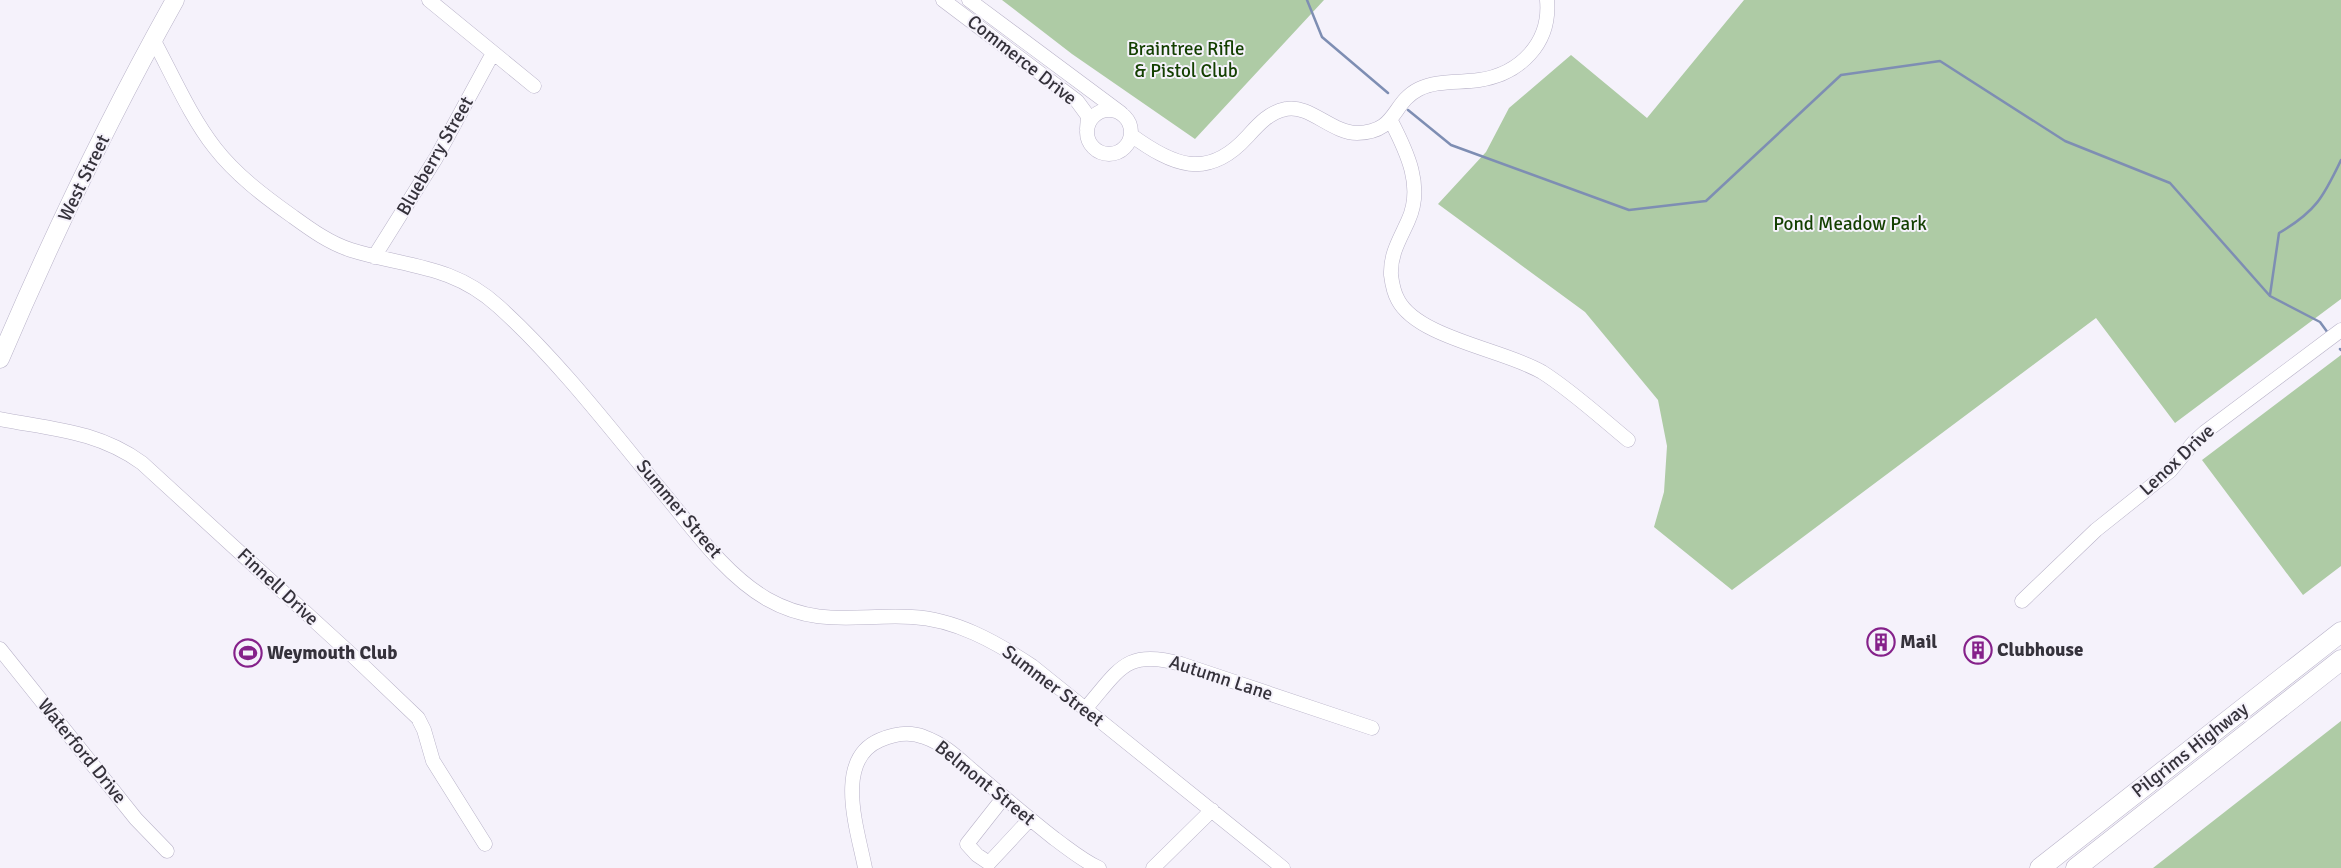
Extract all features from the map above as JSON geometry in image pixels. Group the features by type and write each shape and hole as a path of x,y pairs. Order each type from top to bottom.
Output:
{"highway":[{"name":"Pilgrims Highway","path":"2040,868 2341,632"},
{"name":"Pilgrims Highway","path":"2076,868 2341,660"}],"main road":[{"name":"West Street","path":"0,359 61,225 153,40 175,0"}],"street":[{"path":"429,0 534,86"},
{"name":"Commerce Drive","path":"943,0 1077,101 1088,116 1088,129"},
{"name":"Commerce Drive","path":"969,0 1120,113"},
{"path":"1131,135 1171,160 1196,165 1207,163 1229,153 1261,122 1284,109 1297,109 1342,131 1352,132 1378,129 1391,121 1403,101 1418,90 1436,84 1492,78 1517,66 1531,53 1541,37 1547,20 1547,0"},
{"name":"Summer Street","path":"153,40 193,114 214,147 232,168 271,201 310,230 333,243 374,257 428,268 453,276 495,303 519,326 610,428 711,549 737,576 768,599 806,614 827,619 914,617 964,629 1009,651 1086,708 1283,868"},
{"name":"Blueberry Street","path":"374,257 436,158 494,53"},
{"path":"1114,110 1120,113 1129,122 1131,135 1124,148 1110,153 1096,149 1088,137 1089,122 1100,112 1114,110"},
{"path":"1391,121 1411,167 1414,187 1411,213 1395,249 1392,261 1394,288 1400,304 1414,317 1433,329 1540,372 1628,440"},
{"name":"Lenox Drive","path":"2248,405 2341,330"},
{"name":"Lenox Drive","path":"2025,604 2096,530 2170,471 2199,437 2341,341"},
{"name":"Finnell Drive","path":"0,419 87,435 107,441 124,449 142,463 375,676 418,718 424,730 433,761 485,844"},
{"name":"Waterford Drive","path":"0,648 136,819 167,851"},
{"name":"Autumn Lane","path":"1086,708 1109,681 1132,661 1142,658 1160,658 1372,728"},
{"name":"Belmont Street","path":"865,868 852,798 852,781 856,765 874,742 903,733 922,736 942,744 1030,819 1078,856 1099,868"},
{"path":"1004,797 966,844 976,855 989,863 1030,819"},
{"path":"1153,868 1212,810"}],"green space":[{"name":"Braintree Rifle & Pistol Club","path":"1002,0 1324,0 1195,139 1072,54"},
{"name":"Pond Meadow Park","path":"1744,0 2341,0 2341,299 2175,423 2096,318 1732,590 1654,527 1664,492 1667,446 1658,400 1585,312 1438,204 1486,152 1509,108 1571,55 1647,118"},
{"path":"2341,355 2341,566 2303,595 2202,460"},
{"path":"2341,721 2341,868 2153,868"}],"waterway":[{"path":"1307,0 1322,37 1388,93"},
{"path":"1408,110 1451,145 1629,210 1706,201 1841,75 1940,61 2065,141 2170,183 2270,296 2320,322 2328,333"},
{"path":"2270,295 2279,233 2310,211 2317,203 2341,160"}],"place":[{"name":"Mail","path":"1881,642"},
{"name":"Clubhouse","path":"1978,650"},
{"name":"Weymouth Club","path":"248,653"}]}
